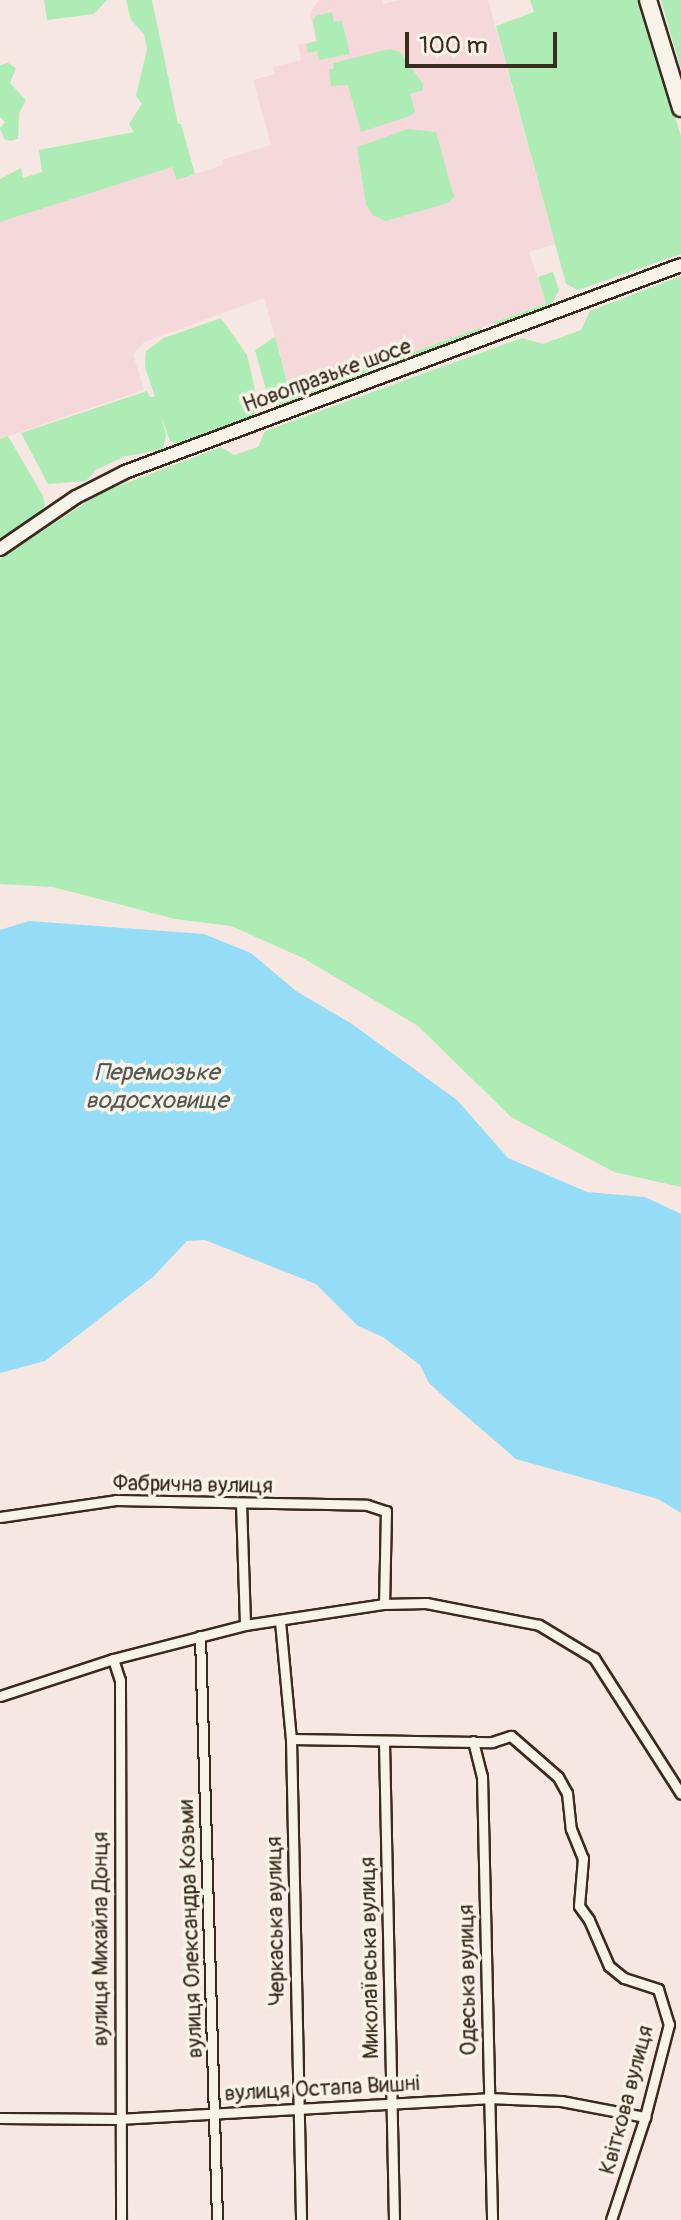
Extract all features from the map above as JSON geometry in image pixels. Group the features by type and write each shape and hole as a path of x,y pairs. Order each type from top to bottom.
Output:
{"highway":[{"path":"648,0 681,108"}],"main road":[{"name":"Новопразьке шосе","path":"0,549 76,497 125,472 681,265"}],"street":[{"name":"Фабрична вулиця","path":"0,1517 116,1500 367,1505 386,1511 384,1604"},
{"path":"241,1503 245,1625"},
{"path":"0,1696 113,1659 245,1625 384,1604 426,1603 539,1625 594,1658 681,1794"},
{"name":"Черкаська вулиця","path":"280,1621 291,1739 301,2220"},
{"name":"вулиця Олександра Козьми","path":"200,1636 217,2220"},
{"name":"вулиця Михайла Донця","path":"113,1659 120,1680 118,2119 121,2220"},
{"name":"Квіткова вулиця","path":"473,1741 492,1742 511,1736 558,1777 567,1793 571,1829 583,1858 579,1906 589,1920 609,1966 624,1978 658,1989 669,2024 645,2117 611,2220"},
{"path":"291,1739 473,1741"},
{"name":"Одеська вулиця","path":"473,1741 482,1776 492,2220"},
{"name":"Миколаївська вулиця","path":"384,1742 394,2220"},
{"name":"вулиця Остапа Вишні","path":"0,2118 118,2119 488,2098 561,2101 645,2117"}],"shaded area":[{"path":"319,0 382,0 383,4 399,0 488,0 555,244 529,252 546,303 395,359 392,353 291,392 264,298 144,342 133,354 144,390 0,439 0,222 172,166 178,180 223,165 222,160 271,145 253,80 275,74 273,67 301,60 298,45 316,41 310,13"}],"green space":[{"path":"44,0 107,0 94,14 47,20"},
{"path":"126,0 152,0 178,124 181,124 195,174 177,180 172,167 0,222 0,179 21,168 23,178 42,172 39,150 134,132 129,124 142,104 136,96 147,49 144,34 131,20"},
{"path":"530,0 639,0 681,136 681,254 578,290 566,284 496,26 534,12"},
{"path":"661,0 681,0 681,69"},
{"path":"332,12 334,22 342,21 350,54 319,60 317,51 308,53 306,44 317,41 315,16"},
{"path":"390,49 400,52 423,84 423,90 410,94 415,111 410,116 361,132 348,85 331,86 329,70 334,68 333,63"},
{"path":"8,63 16,68 10,83 26,100 19,113 18,139 10,141 4,139 0,128 5,122 0,117 0,65"},
{"path":"408,129 436,132 454,197 448,203 386,221 374,216 366,205 357,147"},
{"path":"553,272 559,290 550,307 502,325 492,323 546,304 538,277"},
{"path":"681,276 681,1187 614,1172 511,1117 418,1026 303,958 231,926 175,919 53,887 0,884 0,559 100,493 221,447 234,455 258,447 265,431 522,338 543,344 581,330 590,311"},
{"path":"221,318 247,355 258,403 254,417 180,446 170,441 161,416 166,435 163,449 123,457 96,470 86,481 48,484 21,433 147,391 150,397 155,397 145,367 146,351 164,338"},
{"path":"482,327 478,334 314,395 308,392 306,386 392,353 395,359"},
{"path":"275,337 290,392 303,387 305,394 303,398 280,407 267,394 255,350"},
{"path":"8,436 43,496 45,506 39,514 0,541 0,439"}],"water":[{"name":"Перемозьке водосховище","path":"29,921 204,934 251,953 296,991 352,1024 457,1100 508,1158 587,1192 645,1197 681,1214 681,1513 658,1499 516,1459 429,1383 420,1365 383,1337 358,1326 316,1284 205,1240 187,1241 153,1277 45,1361 0,1373 0,930"}]}
